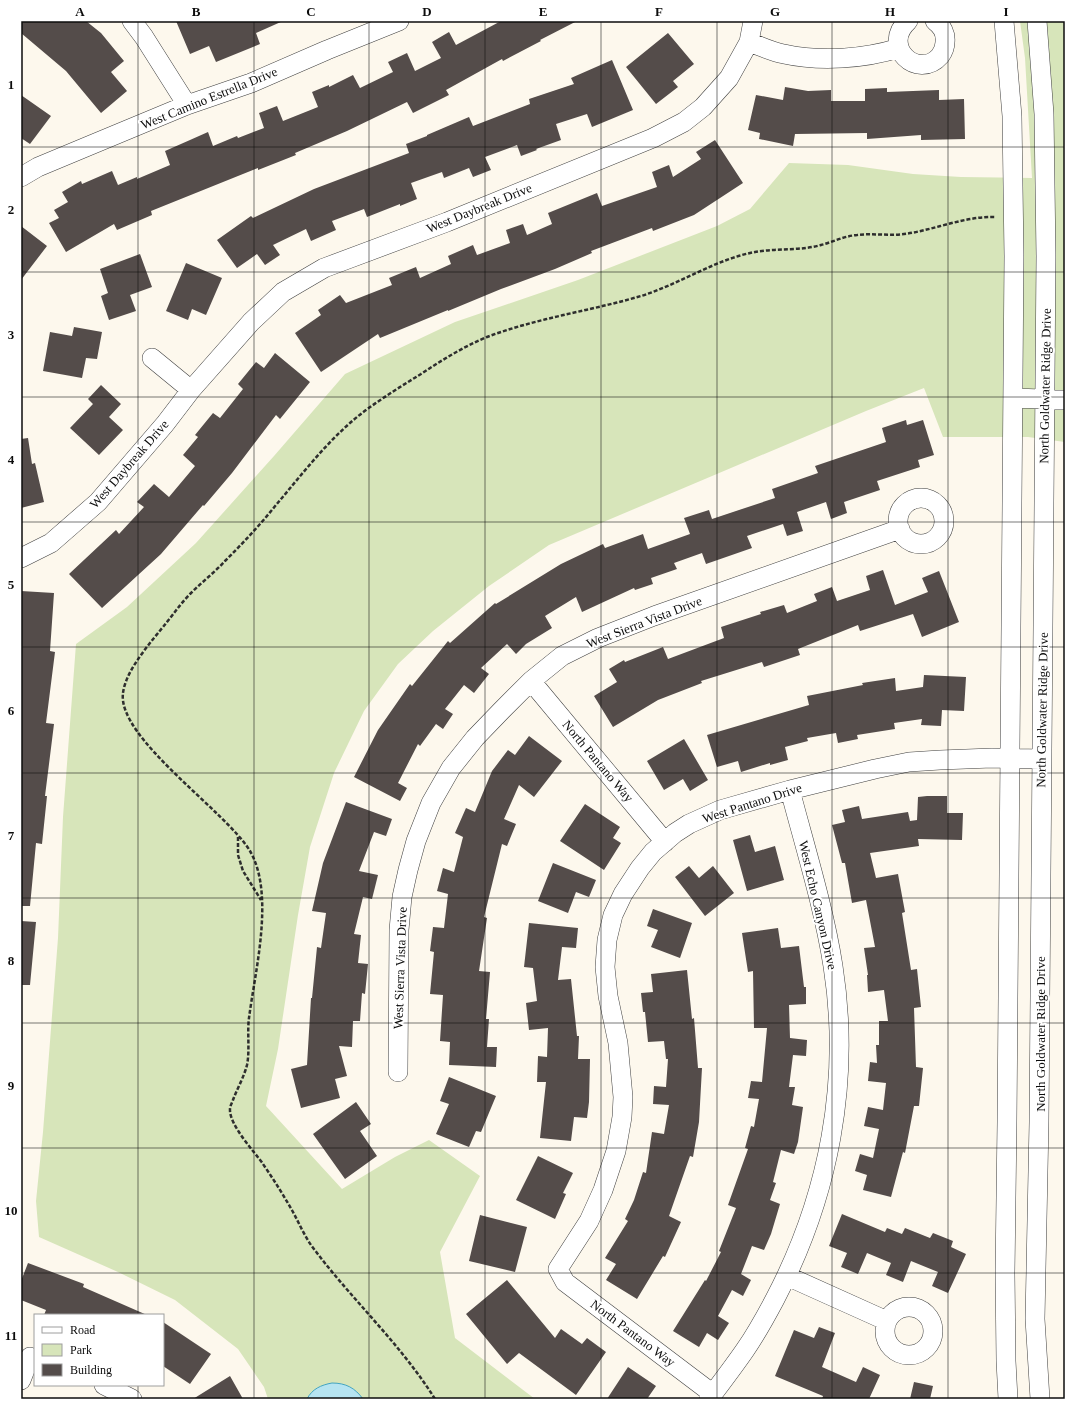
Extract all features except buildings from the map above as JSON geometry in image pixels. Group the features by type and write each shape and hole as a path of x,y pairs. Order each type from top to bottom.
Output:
{"street":[{"path":"132,21 144,37 187,105"},
{"name":"West Camino Estrella Drive","path":"21,177 38,167 187,105 251,83 399,21"},
{"name":"West Daybreak Drive","path":"21,558 51,543 98,502 191,390 251,322 283,292 324,268 462,216 653,138 684,122 704,107 729,78 749,42 753,21"},
{"path":"908,21 899,33 899,48 908,61 916,64 931,63 943,52 946,37 943,30 935,21"},
{"path":"1004,21 1012,124 1014,256 1014,398 1005,1273 1008,1399"},
{"name":"North Goldwater Ridge Drive","path":"1037,21 1044,114 1046,256 1039,1122 1035,1311 1040,1399"},
{"path":"749,42 783,54 815,59 863,56 899,48"},
{"path":"152,358 191,390"},
{"path":"1014,398 1065,400"},
{"name":"West Sierra Vista Drive","path":"398,1072 399,930 402,897 416,840 431,803 451,768 475,738 531,681 562,656 598,638 654,616 900,529"},
{"name":"North Pantano Way","path":"531,681 665,842"},
{"name":"West Pantano Drive","path":"558,1269 589,1222 603,1190 616,1151 622,1117 622,1097 618,1043 608,996 605,967 607,940 613,915 623,894 640,868 653,852 675,833 689,824 720,810 790,790 875,769 909,762 1010,758 1041,759"},
{"name":"West Echo Canyon Drive","path":"711,1396 746,1349 787,1276 804,1236 814,1207 828,1153 835,1114 838,1060 838,1012 833,966 824,922 790,790"},
{"name":"North Pantano Way","path":"558,1269 565,1282 711,1396"},
{"path":"787,1276 887,1321"},
{"path":"21,1380 29,1356"},
{"path":"106,1386 132,1399"}],"path":[{"path":"435,1399 389,1337 307,1240 277,1185 235,1126 229,1110 246,1066 248,1024 262,937 262,901 259,872 251,852 238,836 209,805 165,764 146,743 130,720 122,702 124,686 136,663 188,595 220,567 249,537 333,439 363,412 455,352 484,339 546,318 642,296 727,260 755,252 819,246 850,235 900,235 922,231 954,222 986,217 1002,217"},
{"path":"238,836 238,855 243,871 262,901"}],"green space":[{"path":"1020,21 1065,21 1065,442 1028,437 943,437 924,388 549,545 489,586 433,631 398,664 364,711 334,773 310,847 298,915 278,1049 266,1106 342,1189 395,1157 429,1140 480,1176 440,1252 455,1338 535,1399 268,1399 264,1387 238,1349 175,1300 118,1272 39,1237 36,1201 43,1132 58,938 63,817 76,644 127,607 196,543 345,374 455,322 578,280 717,226 750,209 789,163 848,165 913,174 961,177 1032,178 1025,58"}],"water":[{"path":"332,1383 350,1387 363,1399 307,1399 317,1388"}]}
